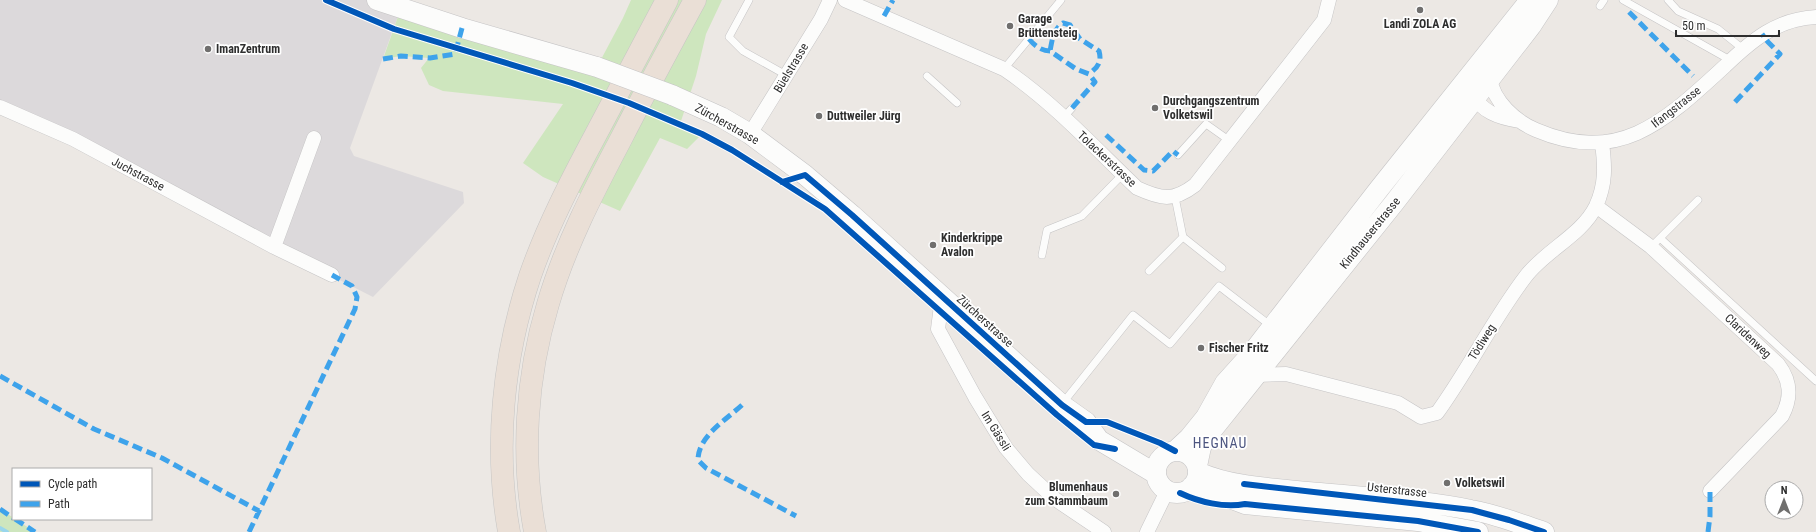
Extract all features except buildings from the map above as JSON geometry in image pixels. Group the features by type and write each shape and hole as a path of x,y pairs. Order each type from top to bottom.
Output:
{"highway":[{"path":"509,532 504,488 502,429 508,365 522,302 540,250 566,192 667,0"},
{"path":"535,532 528,472 528,416 535,361 547,306 566,253 596,186 695,0"}],"main road":[{"name":"Zürcherstrasse","path":"377,0 462,28 597,67 672,95 721,118 750,134 827,193 1062,405 1086,422 1106,429 1137,448 1165,460"},
{"name":"Kindhauserstrasse","path":"1196,475 1204,441 1255,375 1276,336 1468,77 1530,0"},
{"name":"Kindhauserstrasse","path":"1165,460 1189,438 1206,417 1225,383 1252,353 1276,336 1394,204 1474,98 1531,26 1548,0"},
{"path":"1196,475 1180,493 1167,491 1158,481 1165,460 1189,455 1196,475 1219,494 1245,504 1418,521 1478,532"},
{"name":"Usterstrasse","path":"1196,475 1216,480 1274,489 1420,503 1472,510 1509,520 1544,532"}],"street":[{"name":"Büelstrasse","path":"750,134 821,19 830,0"},
{"name":"Tolackerstrasse","path":"845,0 1004,70 1067,113 1137,188 1154,196 1175,198"},
{"path":"1175,198 1195,185 1324,20 1328,0"},
{"name":"Ifangstrasse","path":"1490,78 1495,95 1520,121 1532,128 1559,139 1580,143 1602,144 1627,138 1651,127 1671,114 1742,49 1762,34 1784,23 1816,17"},
{"name":"Ifangstrasse","path":"1468,77 1474,98 1485,110 1495,116 1520,121"},
{"name":"Juchstrasse","path":"0,107 73,139 274,247 332,275"},
{"path":"274,247 314,138"},
{"name":"Tödiweg","path":"1255,375 1286,374 1398,403 1421,416 1437,413 1527,275 1547,253 1580,228 1596,206 1602,187 1605,168 1602,144"},
{"name":"Claridenweg","path":"1596,206 1656,243 1778,364 1789,383 1790,395 1788,406 1782,416 1710,490"},
{"name":"Im Gässli","path":"942,298 938,329 975,397 1006,448 1028,474 1055,499 1104,532"},
{"path":"1276,336 1286,374"},
{"path":"1147,532 1167,491"}],"lane":[{"path":"749,0 729,37 743,51 786,75"},
{"path":"1004,70 1061,0"},
{"path":"1600,6 1604,0"},
{"path":"1623,0 1730,60"},
{"path":"1668,0 1678,11 1718,29 1742,49"},
{"path":"926,76 957,104"},
{"path":"1178,155 1206,124 1230,141"},
{"path":"1042,255 1047,230 1082,216 1123,174"},
{"path":"1175,198 1183,237 1222,268"},
{"path":"1698,200 1656,243 1816,381"},
{"path":"1149,272 1183,237"},
{"path":"1062,405 1133,315 1170,344 1219,286 1276,336"}],"shaded area":[{"path":"0,0 377,0 401,8 350,148 354,156 463,192 464,203 373,297 0,107"}],"green space":[{"path":"631,0 722,0 706,34 696,76 680,124 702,134 687,149 660,138 620,211 543,177 523,163 563,104 443,91 429,85 421,68 429,58 401,56 383,59 401,8 597,67"},
{"path":"0,509 12,517 12,520 17,520 35,532 0,532"}],"waterway":[{"path":"0,528 7,532"}],"marked path":[{"path":"884,16 893,0"},
{"path":"1629,12 1693,76"},
{"path":"1029,39 1038,47 1050,51 1076,69 1089,74 1097,67 1100,61 1099,51 1080,39 1070,25 1063,23 1055,32 1050,51"},
{"path":"383,59 401,56 430,58 455,54 462,28"},
{"path":"1735,102 1780,54 1762,34"},
{"path":"1072,108 1095,82 1089,74"},
{"path":"1106,135 1144,170 1153,171 1173,151 1178,155"},
{"path":"249,532 355,309 357,297 352,286 332,275"},
{"path":"0,376 94,429 162,458 259,511"},
{"path":"742,405 708,436 699,451 698,460 706,468 796,516"},
{"path":"1708,532 1710,516 1710,491"},
{"path":"0,509 12,517"},
{"path":"17,520 35,532"}],"cycle path":[{"path":"326,0 394,29 572,83 629,103 702,134 732,150 825,209 1057,415 1094,445 1115,449"},
{"path":"782,182 805,175 852,215 1062,405 1086,422 1107,422 1160,443 1175,451"},
{"path":"1244,484 1472,510 1509,520 1544,532"},
{"path":"1180,493 1195,499 1220,505 1245,504 1418,521 1478,532"}],"place":[{"name":"Landi ZOLA AG","path":"1420,10"},
{"name":"Garage Brüttensteig","path":"1010,26"},
{"name":"ImanZentrum","path":"208,49"},
{"name":"Durchgangszentrum Volketswil","path":"1155,108"},
{"name":"Duttweiler Jürg","path":"819,116"},
{"name":"Kinderkrippe Avalon","path":"933,245"},
{"name":"Fischer Fritz","path":"1201,348"},
{"name":"Volketswil","path":"1447,483"},
{"name":"Blumenhaus zum Stammbaum","path":"1116,494"}],"district":[{"name":"HEGNAU","path":"1220,443"}]}
